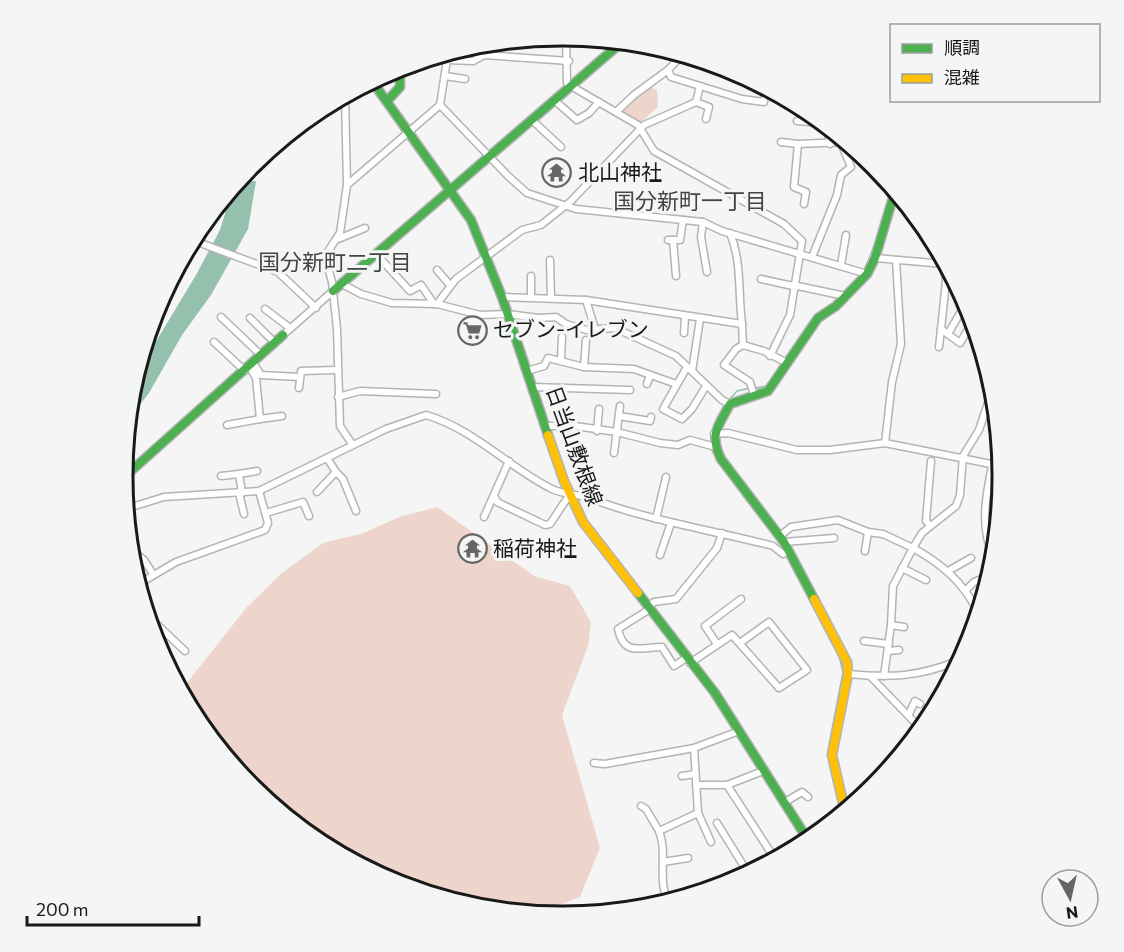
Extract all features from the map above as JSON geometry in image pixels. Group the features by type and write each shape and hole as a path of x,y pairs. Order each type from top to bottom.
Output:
{"street":[{"path":"567,46 569,61 567,83 641,128 654,151 716,184 797,234 802,241 793,285 790,315 770,356"},
{"path":"133,469 290,328 316,308 613,50"},
{"path":"460,59 473,61 484,55 569,61"},
{"path":"347,185 440,105 447,62"},
{"path":"616,112 676,62"},
{"path":"668,70 671,76 742,99 764,102 764,97"},
{"path":"445,76 465,79"},
{"path":"387,102 400,87 400,78"},
{"path":"696,102 700,86"},
{"name":"日当山敷根線","path":"377,89 452,190 471,220 502,297 570,494 584,522 688,661 715,693 803,832"},
{"path":"554,100 577,120 589,113 599,102"},
{"path":"436,304 450,285 522,230 541,225 566,205 641,128 696,102 709,107 706,119"},
{"path":"345,105 347,185 338,239 325,256 333,291 341,430 352,444"},
{"path":"440,105 523,191 576,209 703,222 730,233 867,274"},
{"path":"532,120 561,147"},
{"path":"797,121 805,122"},
{"path":"781,142 833,143"},
{"path":"798,144 794,187 807,192 804,204"},
{"path":"812,257 837,195 841,176 851,167 847,155"},
{"path":"711,446 727,403 753,391 768,391 818,318 867,274 875,258 892,201"},
{"path":"676,276 671,240 680,240 683,220"},
{"path":"703,222 701,237 707,272"},
{"path":"338,239 365,228"},
{"path":"730,233 738,259 738,291 743,345"},
{"path":"841,265 846,235"},
{"path":"201,243 278,272 316,308"},
{"path":"377,255 410,291 422,285 436,304"},
{"path":"875,258 935,263"},
{"path":"550,260 551,297"},
{"path":"885,443 892,382 901,344 896,260"},
{"path":"437,270 450,285"},
{"path":"531,276 531,297"},
{"path":"761,279 844,295"},
{"path":"342,284 382,301 436,304 473,315 507,314 539,318 556,317 566,324 587,330 615,328 676,357 727,403"},
{"path":"939,347 946,284"},
{"path":"502,297 586,300 637,306 700,319 742,324"},
{"path":"586,300 595,328"},
{"path":"265,309 290,328"},
{"path":"948,334 960,314"},
{"path":"684,333 685,316"},
{"path":"221,317 261,355"},
{"path":"250,318 275,343"},
{"path":"700,319 689,369 676,384 663,409 682,418 706,386"},
{"path":"941,329 960,343 967,332"},
{"path":"561,359 562,337"},
{"path":"584,367 586,340"},
{"path":"214,342 261,375 299,377"},
{"path":"753,391 724,365 736,349 743,345 764,351 787,363"},
{"path":"527,371 544,366 548,358 561,359 584,367 634,369 676,384"},
{"path":"249,367 256,378 260,419"},
{"path":"299,388 300,370 338,370"},
{"path":"647,384 650,375"},
{"path":"533,387 630,390"},
{"path":"338,397 360,391 435,394"},
{"path":"614,453 619,433 620,406"},
{"path":"597,431 599,409"},
{"path":"884,676 889,647 893,586 913,548 930,525 951,512 956,506 960,495 963,459 979,430 986,409"},
{"path":"133,506 164,497 259,491 352,444 414,417 426,415 462,430 550,488 671,523 773,546 786,552"},
{"path":"227,425 282,416"},
{"path":"619,416 650,421 651,417"},
{"path":"546,426 575,426 619,433 641,440 678,445 690,440 711,446 782,539 786,552 843,652 848,674 832,747 842,802"},
{"path":"714,434 728,433 797,450 830,450 885,443 992,466"},
{"path":"327,458 343,479 356,511"},
{"path":"484,517 509,461"},
{"path":"930,525 926,520 931,461"},
{"path":"987,539 984,520 992,468"},
{"path":"221,476 257,471"},
{"path":"317,492 320,486 336,472"},
{"path":"239,474 243,514"},
{"path":"656,519 666,477"},
{"path":"145,579 204,551 263,531 268,526 259,491"},
{"path":"494,495 497,502 545,525 550,524 570,494"},
{"path":"266,513 303,502 309,516"},
{"path":"782,539 791,527 838,520 867,532 883,534 913,548 948,571 966,590 973,602"},
{"path":"660,555 671,523"},
{"path":"865,551 867,532"},
{"path":"722,533 717,548 676,599 654,602 649,608 618,629 620,639 627,646 638,649 662,646 674,666 688,661 732,635 779,688 807,670 769,622 740,643"},
{"path":"782,539 820,542 834,538"},
{"path":"140,557 153,574"},
{"path":"948,571 971,558"},
{"path":"902,568 926,580"},
{"path":"966,590 979,580"},
{"path":"717,644 705,626 741,599"},
{"path":"891,625 904,627"},
{"path":"160,627 185,651"},
{"path":"864,641 899,650"},
{"path":"848,674 901,677 931,672 947,665"},
{"path":"870,676 915,721"},
{"path":"909,714 915,701 920,704"},
{"path":"594,763 605,764 694,748 739,731"},
{"path":"694,748 699,813 711,842"},
{"path":"696,785 727,785 763,771"},
{"path":"682,776 695,774"},
{"path":"727,785 770,852"},
{"path":"785,802 802,792 808,797"},
{"path":"641,806 646,808 664,844 663,862 667,892"},
{"path":"659,831 699,813"},
{"path":"717,823 743,865"},
{"path":"663,862 688,858"}],"shaded area":[{"path":"650,87 657,90 658,107 641,122 622,112 625,106"},
{"path":"250,181 256,181 248,229 211,295 182,335 149,393 138,406 152,348 196,275 220,230 227,208"},
{"path":"437,507 534,576 570,586 591,622 588,646 562,715 600,848 580,897 558,906 506,902 478,897 424,883 347,848 301,817 258,780 221,737 186,684 247,607 282,573 323,543 364,533 399,517"}],"waterway":[{"path":"867,264 874,246"},
{"path":"788,355 796,344"},
{"path":"755,388 767,386"},
{"path":"729,400 737,391 750,388"},
{"path":"718,418 725,403"},
{"path":"710,447 715,456"},
{"path":"777,539 784,551"},
{"path":"786,555 796,575"},
{"path":"828,751 843,672 839,656"},
{"path":"829,762 839,804"}],"traffic: fast":[{"path":"333,291 613,49"},
{"path":"387,101 400,87 400,78"},
{"path":"377,89 471,220 502,297 548,435"},
{"path":"814,599 784,542 721,459 717,450 716,431 730,404 768,391 818,318 836,306 867,274 875,258 892,201"},
{"path":"133,469 283,335"},
{"path":"638,593 715,693 803,832"}],"traffic: slow":[{"path":"548,435 564,481 583,522 638,593"},
{"path":"814,599 847,662 848,674 832,755 843,801"}],"place":[{"name":"北山神社","path":"557,173"},
{"name":"セブン-イレブン","path":"472,330"},
{"name":"稲荷神社","path":"472,549"}],"district":[{"name":"国分新町一丁目","path":"690,201"},
{"name":"国分新町二丁目","path":"335,262"}]}
